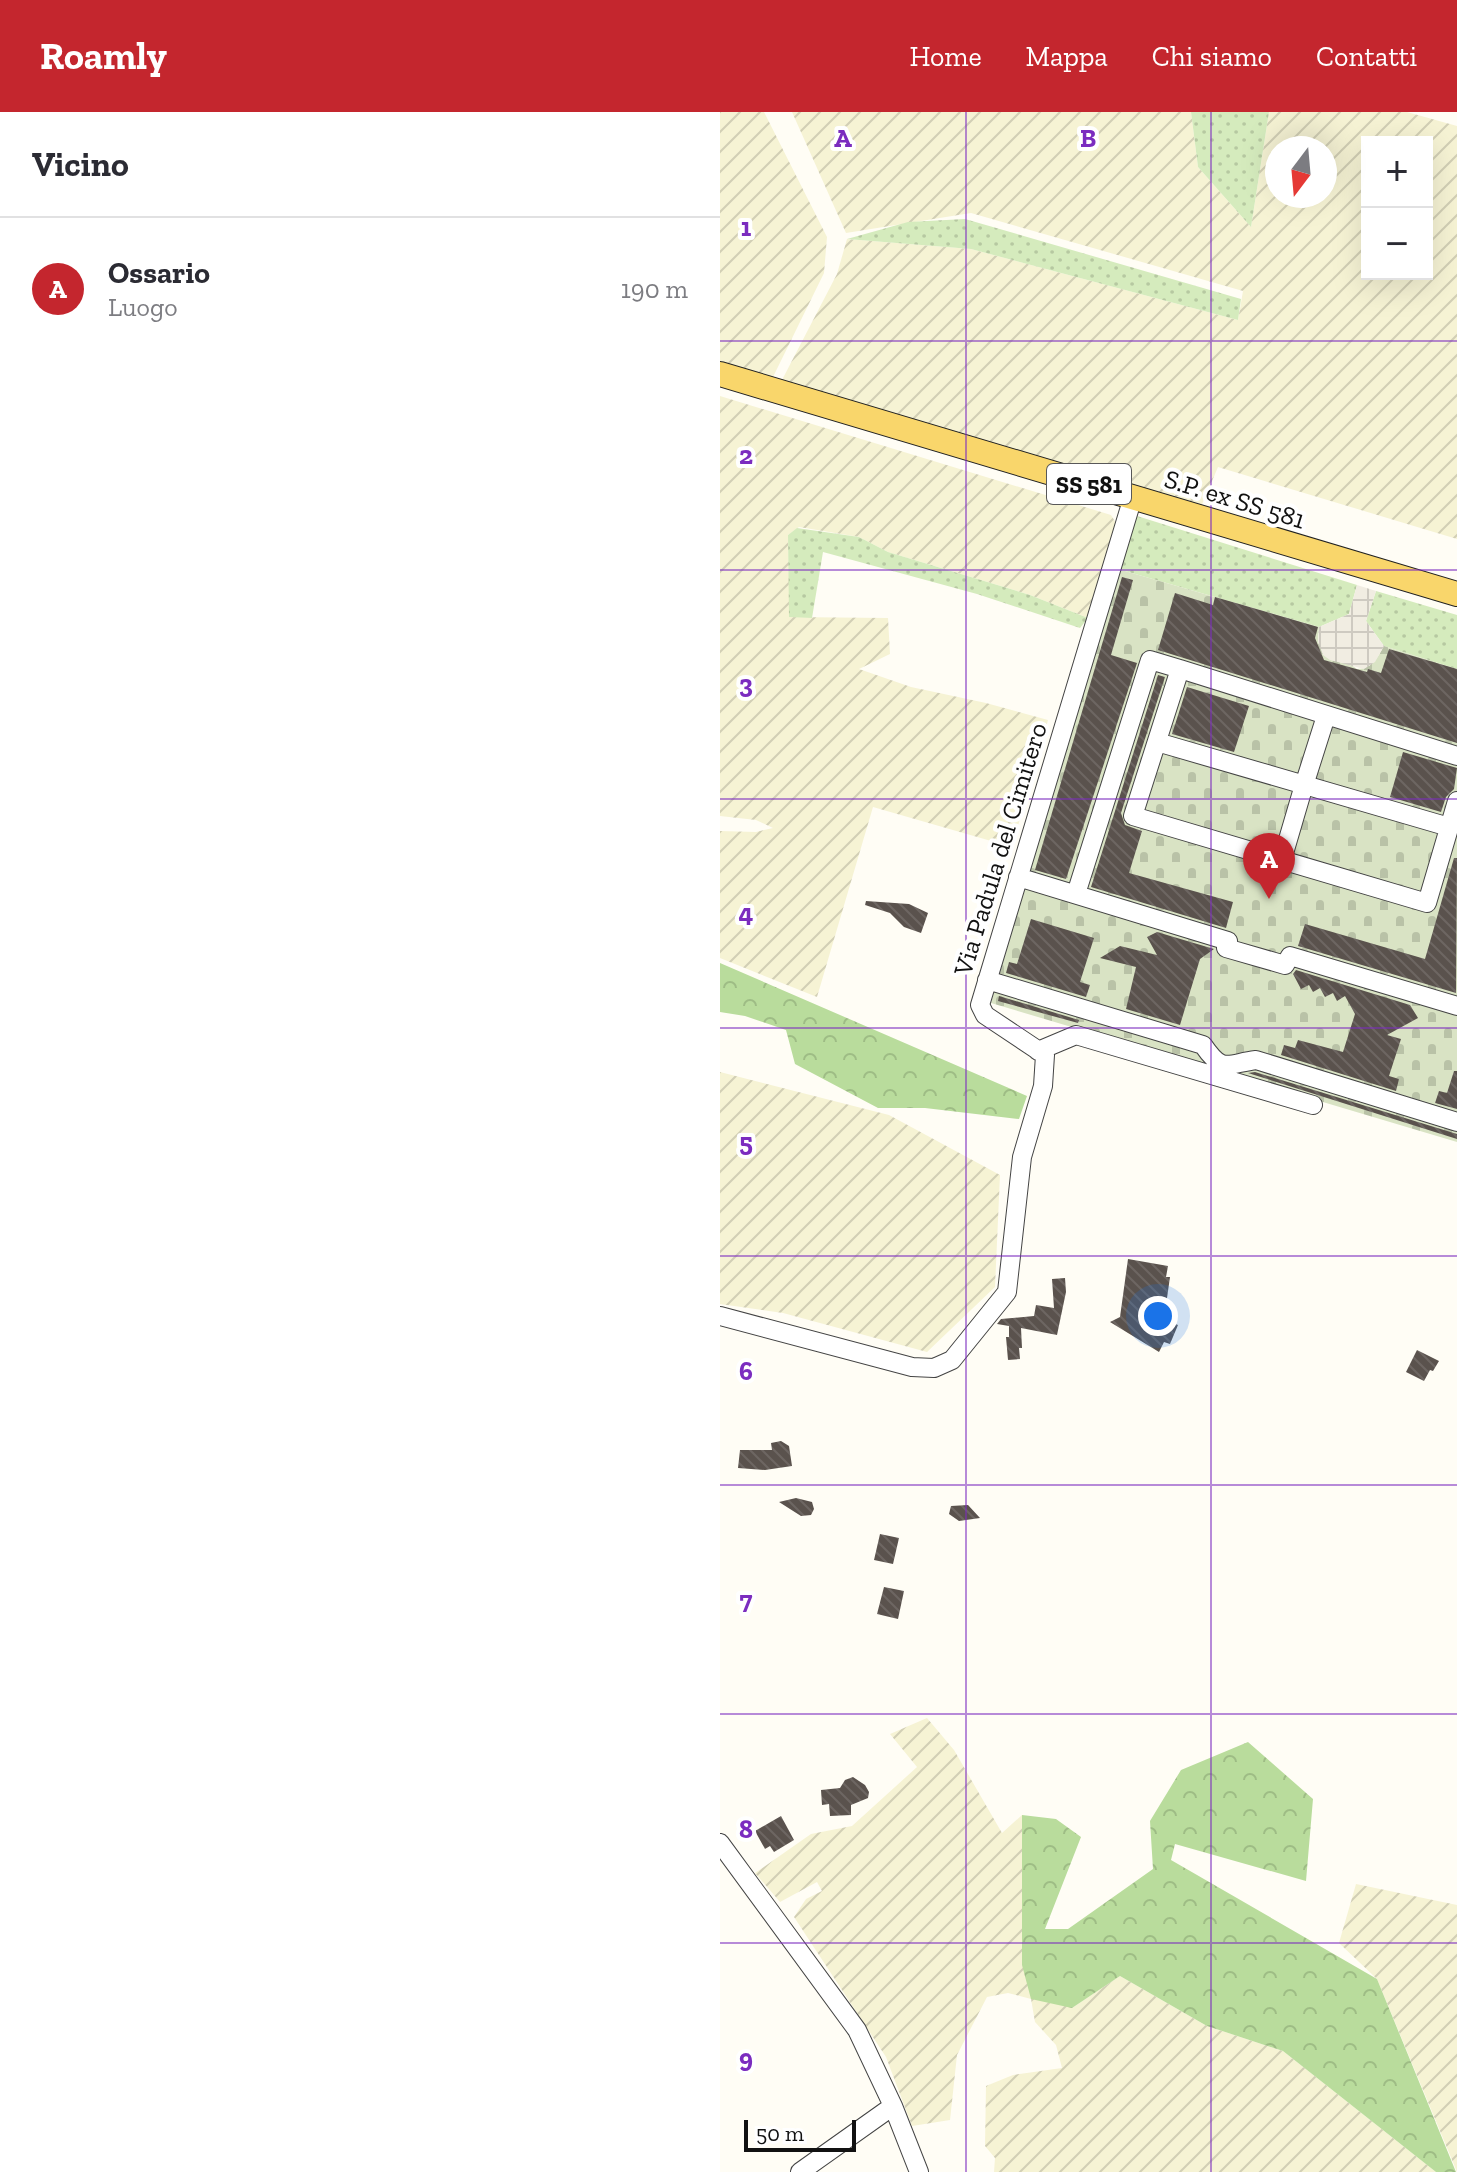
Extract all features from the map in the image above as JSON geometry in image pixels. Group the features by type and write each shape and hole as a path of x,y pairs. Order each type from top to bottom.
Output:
{"main road":[{"name":"S.P. ex SS 581","path":"720,374 1457,594"}],"street":[{"name":"Via Padula del Cimitero","path":"1038,1051 985,1015 980,1005 1133,497"},
{"path":"1076,894 1150,660 1457,756"},
{"path":"1180,669 1133,816 1427,903 1457,801"},
{"path":"1282,860 1326,716"},
{"path":"1157,742 1305,782 1449,827"},
{"path":"1018,877 1228,941 1226,948 1285,965 1290,956 1457,1006"},
{"path":"987,980 1203,1045 1218,1070"},
{"path":"1038,1051 1076,1035 1218,1070 1313,1105"},
{"path":"720,1316 912,1367 934,1368 952,1360 1007,1292 1022,1157 1043,1086 1045,1055 1038,1051"},
{"path":"1218,1070 1256,1060 1457,1122"},
{"path":"720,1843 857,2030 893,2106 919,2172"},
{"path":"800,2172 893,2106"}],"shaded area":[{"path":"720,112 764,112 827,237 824,273 773,377 720,362"},
{"path":"792,112 1191,112 1198,167 1251,227 1265,138 1265,208 1337,208 1337,136 1265,136 1269,112 1407,112 1457,126 1457,539 1218,467 1200,509 782,380 837,274 847,239 971,249 1238,320 1243,291 971,213 846,233"},
{"path":"720,396 1111,515 1116,523 1088,618 1030,595 888,552 859,537 799,527 788,535 790,617 888,618 890,654 859,669 911,687 1048,720 1012,847 873,807 817,997 720,958 720,831 756,832 773,828 756,820 720,816"},
{"path":"1357,585 1376,591 1366,621 1384,646 1375,662 1364,669 1330,660 1323,655 1318,642 1319,627 1349,614"},
{"path":"720,1072 889,1115 1000,1175 995,1287 927,1352 783,1313 720,1304"},
{"path":"927,1718 954,1750 1002,1833 1022,1815 1022,1965 1072,2008 1120,1976 1207,2026 1283,2051 1436,2172 994,2172 995,2158 985,2146 986,2086 1013,2075 1062,2068 1056,2045 1035,2022 1031,1999 1008,1993 987,1997 957,2055 950,2120 912,2126 886,2057 794,1917 806,1899 822,1891 817,1882 780,1902 755,1873 811,1834 852,1826 917,1767 890,1734"},
{"path":"1356,1884 1457,1905 1457,2172 1377,1979 1339,1943"}],"green space":[{"path":"1191,112 1269,112 1251,227 1198,167"},
{"path":"965,219 1241,299 1238,320 971,249 847,239 908,222"},
{"path":"1137,516 1357,585 1349,614 1319,627 1118,569"},
{"path":"797,528 859,537 888,552 1030,595 1088,618 1080,628 977,594 823,552 812,618 789,617 788,535"},
{"path":"1118,569 1319,627 1318,642 1357,669 1370,665 1384,646 1457,669 1457,1142 991,1003"},
{"path":"1376,591 1457,615 1457,669 1384,646 1366,621"},
{"path":"720,963 1027,1096 1019,1119 925,1108 878,1108 795,1064 786,1030 745,1016 720,1012"},
{"path":"1248,1742 1313,1799 1306,1881 1175,1844 1171,1860 1377,1979 1456,2172 1436,2172 1283,2051 1207,2026 1120,1976 1072,2008 1031,1999 1022,1965 1022,1815 1056,1819 1081,1837 1045,1929 1068,1929 1153,1869 1150,1821 1181,1770"}],"building":[{"path":"1122,577 1133,580 1111,655 1137,663 1066,879 1035,870"},
{"path":"1175,593 1213,605 1215,597 1318,627 1315,638 1324,660 1367,672 1368,669 1381,673 1389,649 1457,669 1457,743 1158,650"},
{"path":"1158,675 1165,677 1121,813 1125,825 1142,831 1129,873 1233,902 1226,928 1091,887"},
{"path":"1187,687 1249,706 1234,752 1172,734"},
{"path":"1403,752 1457,768 1454,789 1446,797 1441,812 1390,797"},
{"path":"1454,858 1457,858 1456,993 1298,946 1305,924 1425,959"},
{"path":"866,901 909,904 928,913 921,933 904,927 890,913 865,905"},
{"path":"1031,919 1094,938 1080,982 1090,985 1086,997 1006,973 1009,962 1017,964"},
{"path":"1157,932 1214,949 1200,959 1180,1025 1126,1009 1136,967 1100,958 1120,946 1157,955 1147,937"},
{"path":"1296,970 1410,1005 1418,1018 1387,1035 1401,1039 1389,1076 1399,1079 1396,1091 1281,1055 1284,1045 1295,1048 1298,1040 1343,1052 1355,1014 1345,996 1337,1001 1333,993 1325,997 1320,988 1313,992 1309,985 1301,989 1293,974"},
{"path":"999,996 1079,1020 1078,1023 998,1001"},
{"path":"1454,1071 1457,1071 1457,1109 1435,1103 1439,1091 1447,1093"},
{"path":"1255,1072 1457,1134 1457,1139 1248,1073"},
{"path":"1128,1259 1168,1266 1166,1277 1170,1277 1164,1319 1178,1325 1170,1344 1164,1342 1159,1352 1110,1322 1120,1317"},
{"path":"1065,1278 1066,1292 1057,1335 1021,1328 1020,1359 1008,1360 1006,1337 1009,1337 1009,1326 997,1324 1001,1319 1034,1316 1036,1305 1054,1308 1052,1279"},
{"path":"1417,1350 1439,1361 1424,1381 1406,1372"},
{"path":"781,1441 789,1446 792,1466 765,1470 738,1468 740,1450 772,1450 771,1443"},
{"path":"796,1498 812,1502 814,1509 811,1515 801,1516 779,1502"},
{"path":"968,1505 980,1518 959,1521 949,1514 951,1506"},
{"path":"880,1534 899,1538 893,1564 874,1560"},
{"path":"884,1587 904,1591 898,1619 877,1614"},
{"path":"853,1777 865,1785 868,1798 851,1805 851,1815 830,1816 829,1804 822,1805 821,1790 840,1788 845,1780"},
{"path":"781,1816 794,1840 774,1852 770,1846 765,1849 755,1831"}],"place":[{"name":"Ossario","path":"1269,899"}]}
